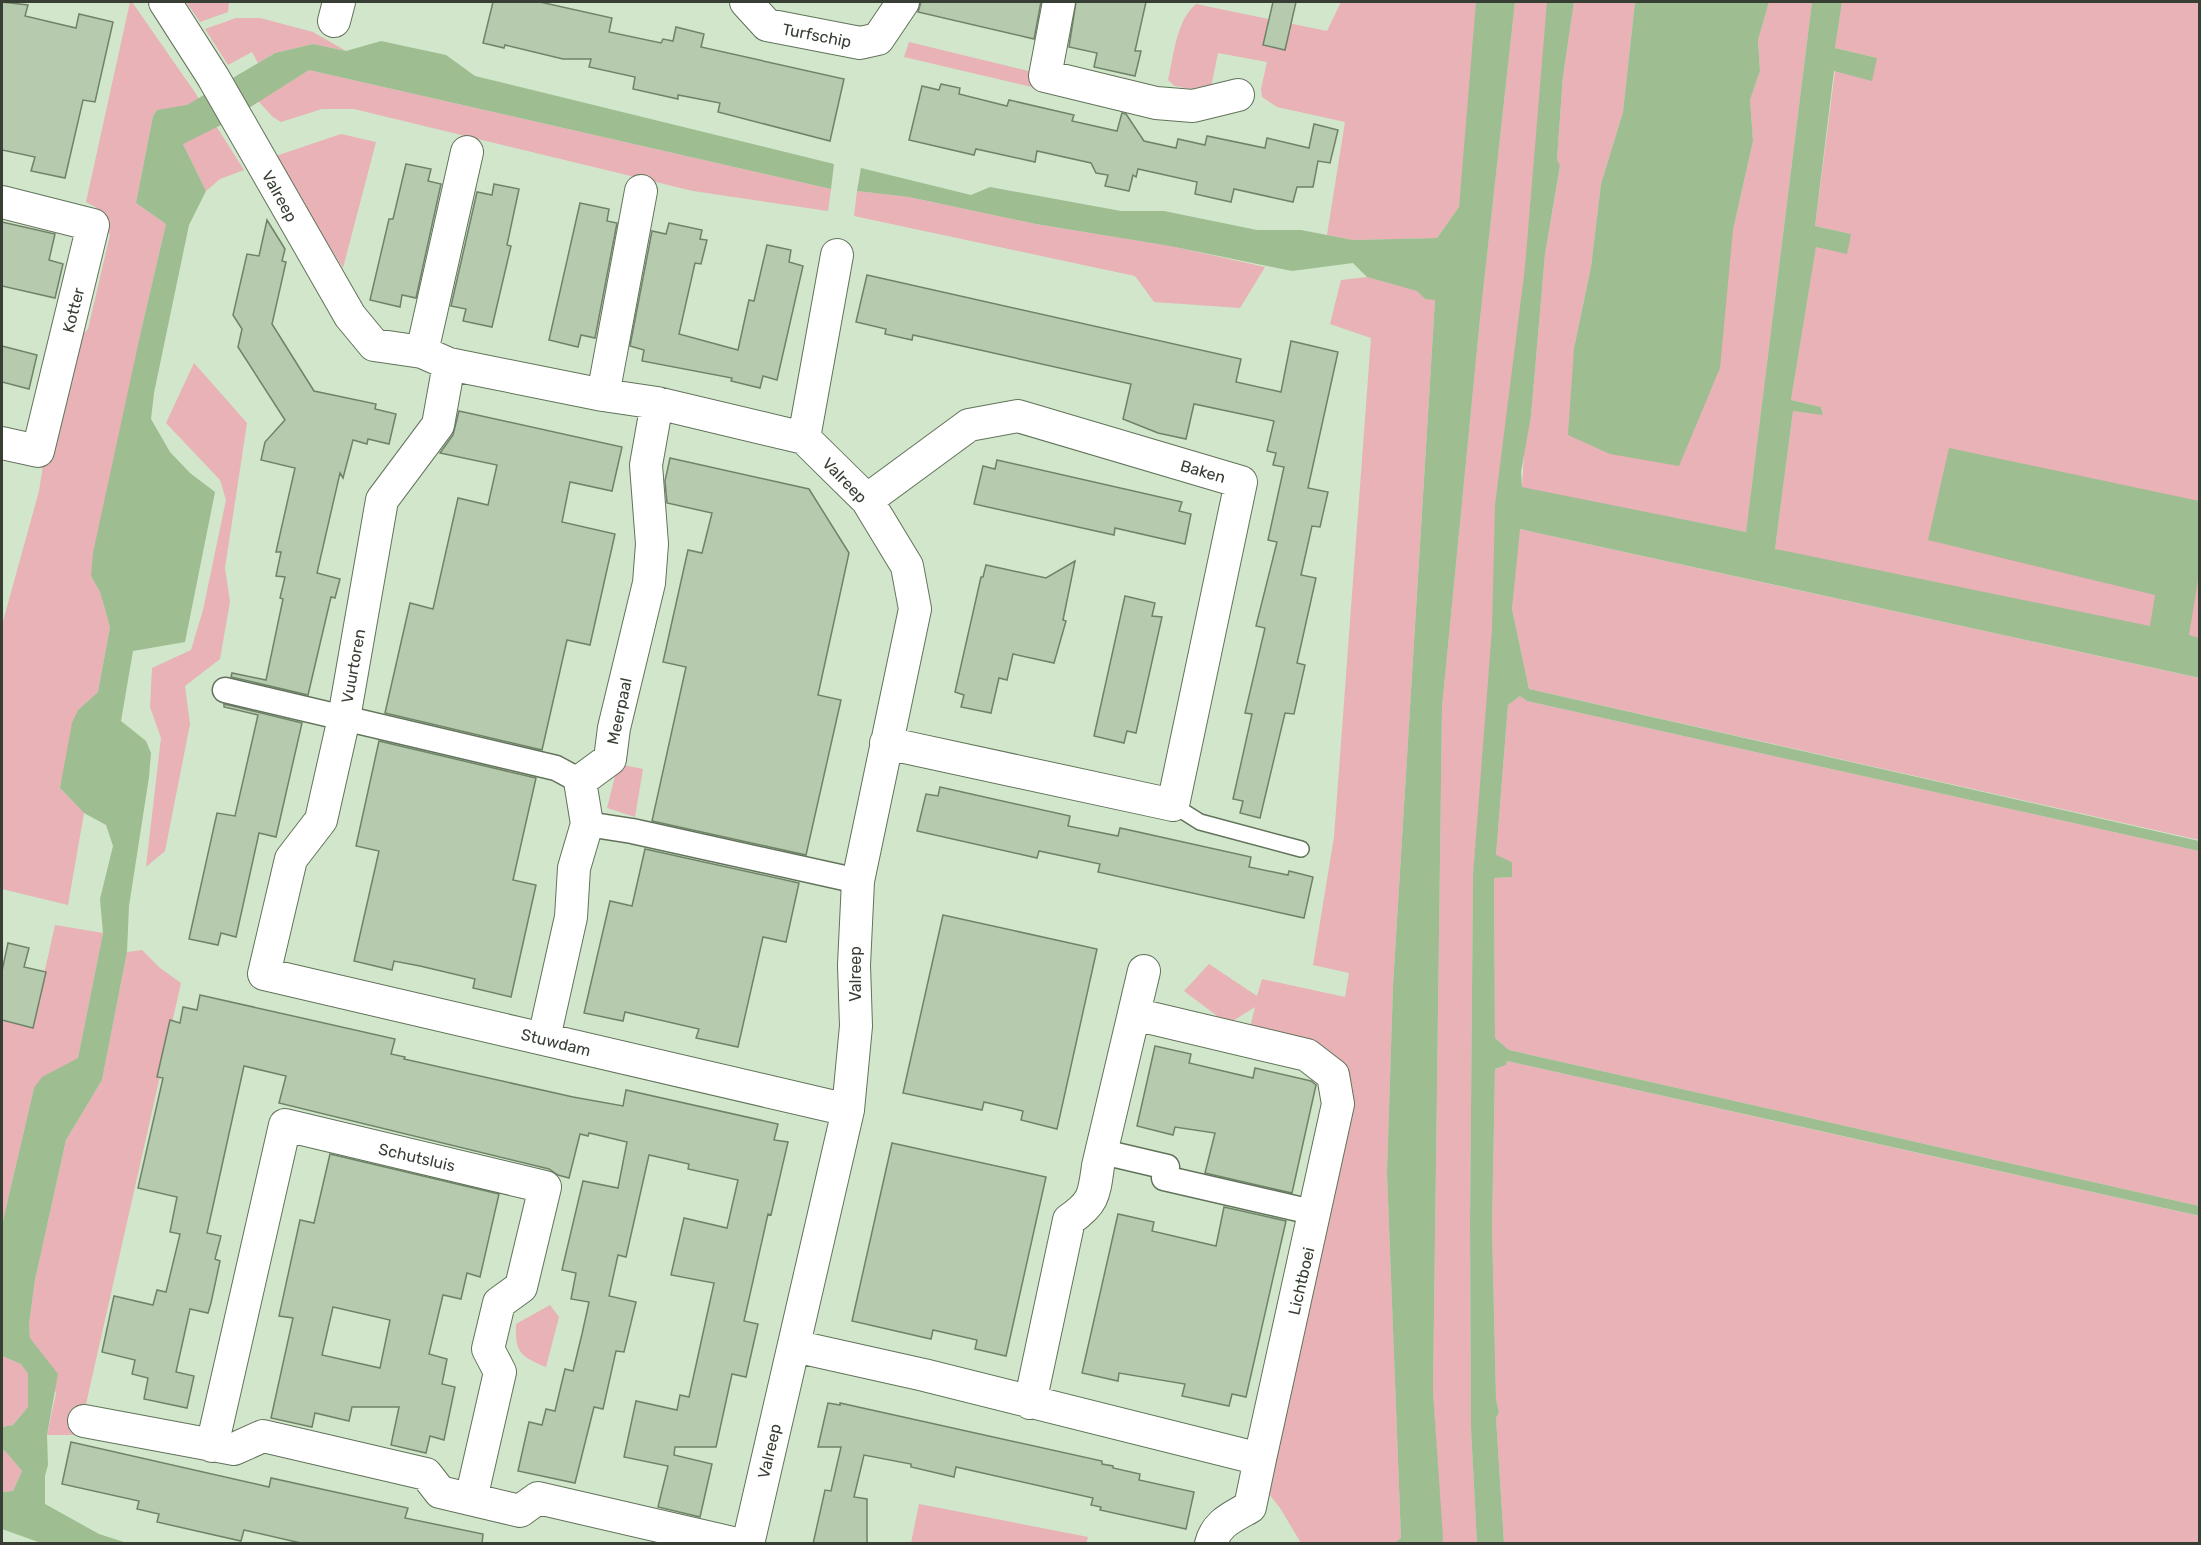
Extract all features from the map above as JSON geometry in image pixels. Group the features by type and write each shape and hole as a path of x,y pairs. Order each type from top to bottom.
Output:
{"street":[{"name":"Valreep","path":"165,2 213,76 350,316 374,345 603,395 657,403 804,438 867,500 907,566 915,609 858,880 854,965 856,1026 848,1110 748,1544"},
{"name":"Turfschip","path":"752,4 767,25 860,43 878,39 903,2"},
{"path":"1059,2 1045,76 1156,103 1192,106 1238,95"},
{"path":"435,358 467,152"},
{"path":"603,395 641,190"},
{"name":"Kotter","path":"2,202 93,225 38,451 2,442"},
{"path":"804,438 837,255"},
{"name":"Vuurtoren","path":"264,974 291,860 321,820 344,718 382,500 438,425 435,358"},
{"name":"Meerpaal","path":"580,781 610,759 614,728 649,583 652,544 646,465 657,403"},
{"name":"Baken","path":"867,500 969,425 1018,416 1241,482 1173,805"},
{"path":"225,690 556,768 580,781 587,824 574,868 571,916 544,1038"},
{"path":"886,743 1173,805"},
{"path":"587,824 632,831 858,880"},
{"path":"1029,1402 1069,1221 1083,1211 1094,1196 1144,971"},
{"name":"Stuwdam","path":"264,974 848,1110"},
{"name":"Lichtboei","path":"1134,1014 1307,1055 1333,1075 1338,1104 1316,1214 1250,1507 1221,1524 1214,1532 1211,1544"},
{"name":"Schutsluis","path":"212,1446 285,1125 545,1187 521,1287 500,1303 488,1349 500,1372 471,1499"},
{"path":"1103,1152 1167,1167 1164,1178 1316,1214"},
{"path":"794,1346 924,1375 1260,1459"},
{"path":"84,1421 234,1449 263,1436 426,1474 440,1492 520,1511 538,1498 737,1544"}],"lane":[{"path":"1173,805 1200,822 1301,849"}],"shaded area":[{"path":"130,2 194,91 244,170 220,179 206,191 183,144 208,130 157,110 153,116 136,203 166,224 141,331 91,576 100,592 110,627 98,692 78,710 60,788 84,813 68,905 2,889 2,625 39,491 47,441 75,343 88,329 110,235 97,208 86,202"},
{"path":"186,2 229,2 228,12 200,22"},
{"path":"1341,2 1480,2 1459,207 1437,238 1353,240 1327,235 1345,122 1277,107 1262,97 1261,89 1267,62 1218,53 1208,92 1175,86 1168,80 1180,29 1189,11 1196,4 1327,31"},
{"path":"1476,2 1515,2 1480,319 1442,707 1433,1391 1443,1538 1442,1543 1394,1543 1401,1538 1387,1173 1393,986 1435,300 1425,299 1417,291 1367,277 1353,263 1292,271 1170,246 1036,224 909,197 857,191 861,168 971,195 990,187 1121,211 1164,211 1257,230 1301,230 1353,240 1437,238 1459,207"},
{"path":"1515,2 1551,2 1473,875 1471,1428 1477,1543 1442,1543 1433,1391 1442,707 1480,319"},
{"path":"1547,2 1574,2 1563,76 1557,159 1560,166 1545,254 1531,416 1521,472 1522,487 1746,532 1812,2 1842,2 1835,48 1877,58 1872,81 1834,71 1815,226 1851,234 1847,254 1816,247 1791,400 1821,407 1823,415 1793,411 1775,549 2150,626 2155,595 1928,540 1949,448 2199,501 2199,574 2189,635 2199,638 2200,678 1520,529 1512,609 1529,689 2199,841 2199,851 1527,701 1520,696 1508,705 1496,855 1512,862 1512,877 1494,878 1495,1038 1509,1050 2199,1206 2200,1216 1507,1061 1506,1065 1495,1069 1492,1227 1496,1399 1499,1412 1496,1418 1504,1543 1477,1544 1471,1428 1473,875 1492,629 1495,505 1525,267"},
{"path":"1574,2 1635,2 1623,112 1601,184 1591,267 1574,348 1733,230 1753,141 1750,100 1760,71 1758,40 1769,2 1812,2 1746,532 1522,488 1524,452 1531,416 1545,254 1560,167 1557,159 1563,76"},
{"path":"1635,2 1769,2 1758,40 1760,71 1750,100 1753,141 1733,230 1720,368 1679,466 1610,454 1568,435 1574,348 1591,267 1601,184 1623,112"},
{"path":"1842,2 2199,2 2199,650 1775,549 1793,411 1823,414 1821,407 1791,400 1816,246 1851,234 1815,226 1835,71 1877,58 1835,48"},
{"path":"236,18 260,18 313,32 346,51 313,44 275,53 258,63 252,52 228,65 205,29"},
{"path":"381,41 446,55 475,76 834,164 831,189 309,70 225,123 183,144 206,191 189,225 154,393 151,419 170,452 190,473 215,492 185,642 133,651 121,721 146,741 151,753 129,906 127,952 102,1080 66,1140 35,1280 29,1324 30,1338 58,1374 47,1435 48,1465 45,1476 45,1504 99,1534 127,1543 41,1543 2,1529 2,1492 13,1491 22,1471 2,1449 2,1427 13,1425 28,1407 28,1374 21,1364 2,1356 2,1225 34,1088 42,1077 78,1058 103,933 100,899 113,846 106,825 84,813 60,788 72,723 78,710 98,692 110,627 100,592 91,576 93,553 166,224 136,203 153,116 157,110 187,105 275,53 313,44 346,51"},
{"path":"909,42 1037,73 1032,87 904,57"},
{"path":"309,70 831,189 828,211 693,191 354,109 322,109 281,122 258,101"},
{"path":"341,134 376,142 343,268 273,157"},
{"path":"857,191 909,197 1036,224 1171,246 1265,267 1240,308 1154,302 1135,276 854,216"},
{"path":"1367,277 1418,291 1425,299 1435,299 1393,986 1387,1173 1401,1538 1394,1543 1301,1543 1280,1508 1265,1489 1344,1092 1249,1032 1255,1007 1228,1024 1184,991 1209,964 1257,996 1262,979 1345,997 1349,973 1313,965 1334,837 1371,338 1330,324 1341,280"},
{"path":"194,363 247,423 225,568 230,602 220,659 185,686 190,724 165,851 146,867 161,738 150,707 152,668 191,650 203,610 226,500 220,480 166,423"},
{"path":"1519,529 2199,678 2199,840 1529,689 1512,609"},
{"path":"1520,696 1527,701 2199,851 2199,1206 1509,1050 1495,1038 1494,878 1512,877 1512,862 1496,856 1508,705"},
{"path":"618,764 643,769 635,817 607,808"},
{"path":"55,925 103,933 78,1058 34,1088 2,1225 2,1003 36,1010"},
{"path":"142,950 160,968 181,983 79,1435 47,1435 56,1393 41,1353 30,1338 29,1324 35,1280 66,1140 102,1080 127,952"},
{"path":"1507,1061 2199,1216 2199,1543 1504,1543 1496,1418 1499,1412 1496,1399 1492,1227 1495,1069 1506,1065"},
{"path":"550,1305 559,1317 546,1367 530,1360 521,1352 518,1347 516,1324"},
{"path":"2,1356 21,1364 28,1374 28,1407 13,1425 2,1427"},
{"path":"2,1449 22,1471 13,1491 2,1492"},
{"path":"919,1504 1088,1537 1086,1544 911,1543"}],"building":[{"path":"2,2 28,5 25,16 76,28 79,14 113,22 95,102 83,100 65,178 31,171 35,157 2,150"},
{"path":"493,2 540,2 612,18 609,32 661,43 663,39 673,41 676,27 704,34 701,47 844,79 830,141 718,112 720,103 678,95 678,99 633,89 635,77 589,67 591,59 563,59 505,45 504,48 483,43"},
{"path":"921,2 1041,2 1034,39 918,12"},
{"path":"1076,2 1146,2 1135,51 1141,51 1135,76 1094,67 1097,53 1069,47"},
{"path":"1273,2 1296,2 1285,50 1263,45"},
{"path":"941,84 960,88 959,94 1007,106 1009,100 1074,115 1072,121 1117,131 1122,113 1126,114 1144,141 1176,148 1178,139 1205,145 1207,136 1265,148 1267,138 1309,148 1314,124 1338,130 1330,163 1318,161 1313,187 1297,187 1293,202 1234,189 1231,202 1195,194 1197,182 1138,169 1136,177 1133,175 1129,191 1105,186 1108,175 1096,173 1091,163 1037,151 1035,162 976,149 974,155 909,140 922,86 939,90"},
{"path":"406,164 431,169 428,181 441,184 416,298 402,295 400,307 370,300 389,219 393,219"},
{"path":"494,184 519,189 507,245 511,246 492,327 463,321 466,309 451,306 477,192 492,195"},
{"path":"580,203 609,209 607,221 617,223 595,338 581,335 578,347 549,340"},
{"path":"267,220 285,249 282,261 286,262 272,324 314,391 376,404 375,409 396,414 389,444 368,439 367,444 353,440 343,478 340,473 317,573 340,579 335,598 331,597 308,695 231,677 232,673 266,680 283,599 280,598 285,577 276,576 281,552 276,552 295,468 261,460 265,442 285,420 238,347 242,329 233,315 247,254 259,256"},
{"path":"2,222 55,234 49,260 63,264 55,298 2,286"},
{"path":"669,223 702,230 700,239 707,240 701,264 695,263 679,334 738,350 749,300 754,301 767,245 791,250 789,262 803,266 777,380 763,376 760,388 731,381 732,378 642,361 644,350 630,346 652,231 666,234"},
{"path":"867,275 1241,359 1236,382 1281,392 1291,341 1338,352 1308,488 1328,492 1320,527 1312,526 1301,575 1316,578 1297,663 1305,665 1294,714 1285,713 1260,818 1240,813 1243,801 1233,799 1252,714 1245,713 1265,628 1256,626 1277,542 1268,540 1284,467 1273,465 1276,453 1267,451 1274,421 1194,404 1186,439 1158,433 1123,419 1131,384 913,335 912,340 885,334 886,329 856,322"},
{"path":"2,346 37,355 29,389 2,382"},
{"path":"459,411 622,447 612,491 570,482 562,522 615,534 590,645 567,640 542,750 385,713 410,603 433,609 458,498 488,505 497,465 440,453 453,435"},
{"path":"670,458 809,489 849,553 818,695 841,700 806,855 652,821 686,667 663,662 688,550 702,553 712,513 667,503 665,481"},
{"path":"997,460 1182,502 1179,511 1191,514 1185,544 1115,528 1114,535 974,504 983,466 995,469"},
{"path":"1075,561 1063,620 1066,621 1054,663 1013,654 1007,680 999,678 991,713 961,707 964,695 955,692 981,577 983,577 986,565 1046,578"},
{"path":"1125,596 1155,603 1152,616 1162,617 1136,733 1127,731 1124,743 1094,736"},
{"path":"224,704 302,723 276,837 259,833 236,937 221,933 218,945 189,939 217,813 235,816 258,715 224,707"},
{"path":"379,741 536,778 513,880 536,885 511,997 473,988 475,979 420,966 394,961 392,970 354,961 379,851 356,846"},
{"path":"940,787 1070,816 1068,826 1118,836 1120,828 1251,857 1249,867 1288,875 1289,871 1313,877 1304,918 1098,872 1100,864 1039,851 1037,858 917,831 926,794 938,796"},
{"path":"645,849 799,883 786,942 763,937 738,1047 696,1038 699,1029 625,1012 623,1021 584,1013 610,901 632,906"},
{"path":"943,915 1097,949 1057,1129 1021,1120 1023,1111 984,1102 982,1110 903,1093"},
{"path":"8,943 29,948 24,967 46,972 33,1028 2,1020 2,971"},
{"path":"200,995 395,1039 391,1054 405,1057 404,1059 573,1097 623,1106 626,1090 778,1124 774,1140 788,1142 771,1215 768,1214 744,1321 758,1324 746,1377 732,1374 716,1447 675,1447 674,1455 712,1464 700,1517 658,1507 668,1466 624,1457 636,1401 677,1410 680,1395 689,1397 714,1283 671,1275 684,1218 727,1228 738,1180 688,1169 689,1164 649,1155 626,1257 618,1255 609,1296 636,1302 624,1352 616,1351 603,1409 594,1407 575,1483 518,1471 529,1422 542,1425 546,1409 555,1411 565,1369 573,1371 582,1334 589,1302 571,1299 576,1273 562,1270 583,1181 618,1188 627,1142 589,1133 588,1136 580,1134 569,1178 549,1169 279,1103 286,1076 244,1066 207,1233 221,1236 215,1259 220,1261 211,1303 208,1313 190,1309 176,1372 194,1376 187,1408 144,1399 148,1378 132,1374 135,1360 102,1352 114,1296 153,1305 157,1290 166,1292 180,1234 170,1232 177,1197 138,1188 163,1078 157,1077 170,1020 180,1023 183,1007 197,1010"},
{"path":"1155,1046 1191,1054 1189,1063 1253,1078 1255,1068 1311,1081 1316,1085 1292,1193 1205,1173 1215,1133 1175,1127 1173,1135 1137,1126"},
{"path":"892,1143 1046,1177 1006,1356 975,1349 977,1340 933,1330 931,1339 852,1321"},
{"path":"330,1154 499,1194 480,1277 467,1273 461,1299 443,1295 429,1354 447,1359 442,1384 455,1387 444,1440 430,1436 426,1453 391,1445 399,1407 352,1407 349,1421 315,1413 312,1427 271,1418 293,1318 279,1316 300,1220 314,1223","holes":["333,1307 390,1320 380,1368 322,1355"]},
{"path":"1224,1207 1286,1221 1246,1397 1232,1394 1229,1406 1182,1396 1185,1384 1119,1373 1118,1381 1082,1373 1118,1214 1154,1222 1152,1231 1216,1246"},
{"path":"828,1403 840,1405 840,1403 1102,1461 1102,1464 1113,1466 1113,1468 1140,1474 1139,1480 1194,1492 1186,1529 1100,1510 1101,1507 1091,1505 1093,1498 956,1467 954,1477 911,1467 911,1464 864,1455 854,1497 867,1499 867,1544 813,1544 825,1490 831,1491 841,1447 818,1447"},
{"path":"71,1442 269,1487 271,1478 408,1508 405,1518 483,1534 482,1544 305,1544 244,1530 241,1541 157,1522 159,1514 137,1509 139,1501 62,1484"}]}
